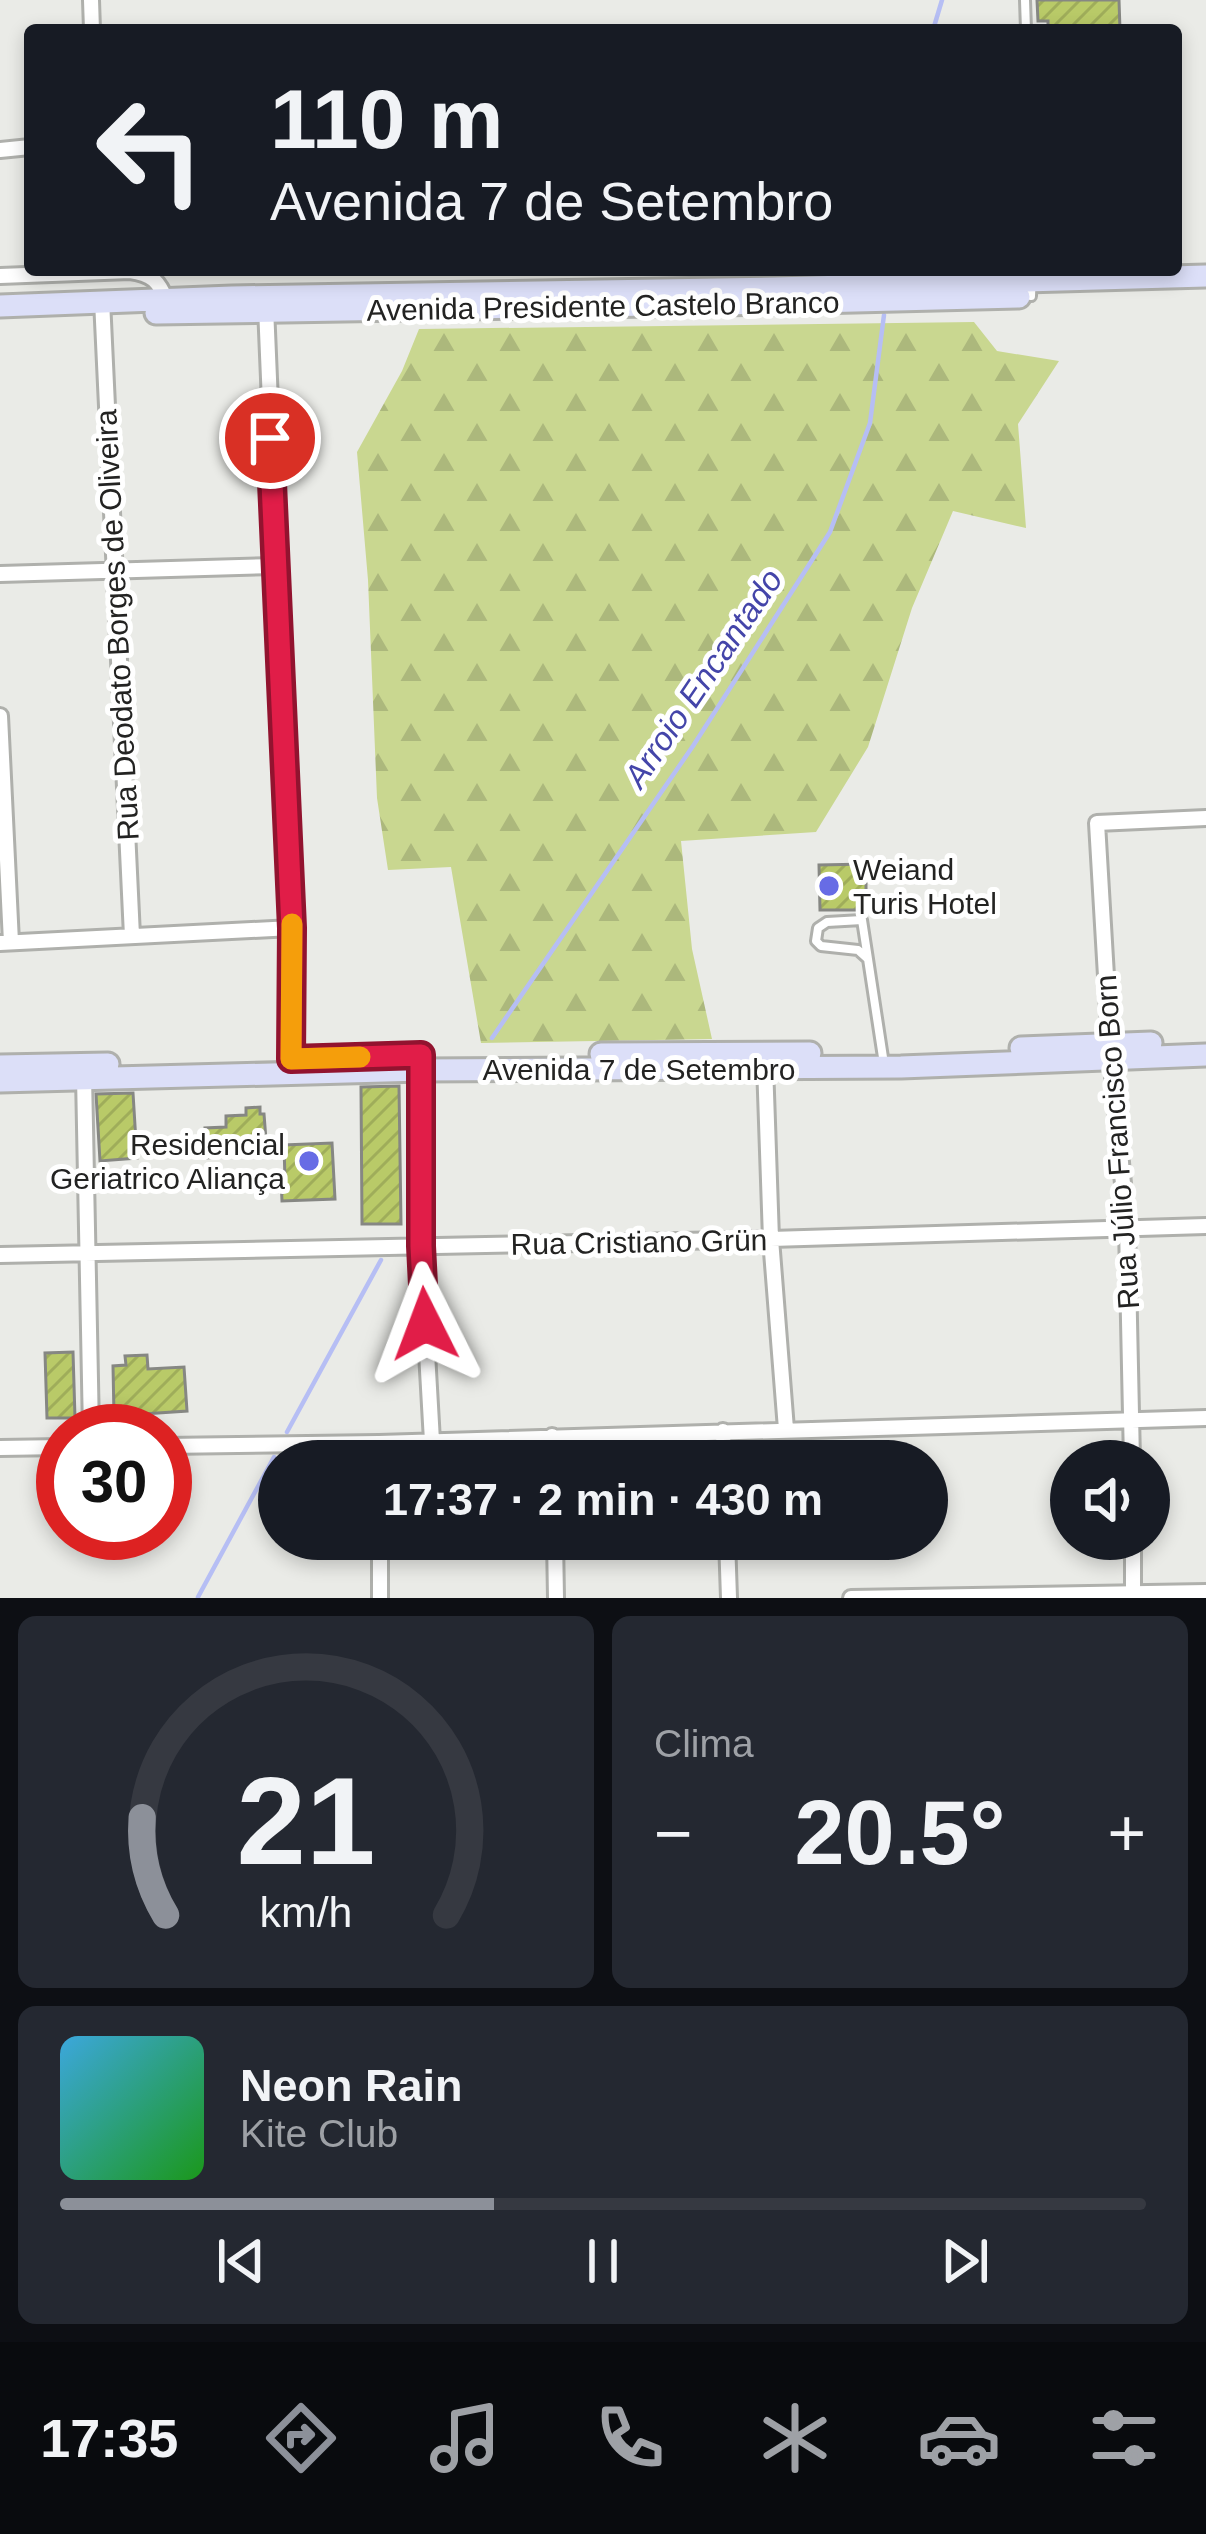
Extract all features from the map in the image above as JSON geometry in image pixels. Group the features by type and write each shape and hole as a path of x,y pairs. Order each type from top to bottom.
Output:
{"main road":[{"name":"Avenida Presidente Castelo Branco","path":"1129,286 1206,276"},
{"name":"Avenida Presidente Castelo Branco","path":"0,306 774,304 1032,283 1206,290"},
{"name":"Avenida Presidente Castelo Branco","path":"0,319 102,307"},
{"name":"Avenida 7 de Setembro","path":"0,1081 84,1072 292,1065 884,1060 1111,1051 1206,1041"},
{"name":"Avenida 7 de Setembro","path":"1111,1051 1206,1055"},
{"name":"Avenida 7 de Setembro","path":"0,1066 84,1072"}],"street":[{"path":"151,276 168,306"},
{"path":"266,304 292,928 292,1065"},
{"name":"Rua Deodato Borges de Oliveira","path":"102,307 132,936"},
{"path":"0,574 275,566"},
{"path":"0,716 6,942 292,928"},
{"name":"Rua Júlio Francisco Born","path":"1131,1440 1127,1228 1097,823 1206,818"},
{"path":"765,1061 771,1239 786,1429"},
{"path":"421,1062 421,1246 431,1440"},
{"path":"84,1072 91,1404"},
{"name":"Rua Cristiano Grün","path":"0,1256 1206,1226"},
{"path":"455,1440 1206,1418"},
{"path":"723,1431 723,1440"},
{"path":"192,1446 258,1445"},
{"path":"0,1448 36,1447"},
{"path":"380,1560 380,1598"},
{"path":"555,1560 556,1598"},
{"path":"728,1560 729,1598"},
{"path":"1133,1560 1133,1595"},
{"path":"851,1598 1206,1592"}],"lane":[{"path":"868,959 858,950 820,946 818,928 827,922 862,920 884,1060"}],"green space":[{"path":"974,322 997,351 1059,361 1018,424 1026,528 953,511 912,608 868,747 816,832 681,841 692,949 712,1039 481,1043 451,867 388,870 377,798 357,452 402,371 419,329"}],"building":[{"path":"1037,0 1119,0 1120,24 1038,21"},
{"path":"866,864 866,910 820,910 819,865"},
{"path":"399,1086 401,1224 362,1224 361,1087"},
{"path":"133,1093 137,1158 100,1161 96,1094"},
{"path":"260,1107 267,1153 207,1158 205,1128 226,1127 226,1116 246,1115 246,1108"},
{"name":"Residencial Geriatrico Aliança","path":"332,1143 335,1199 282,1201 284,1145"},
{"path":"73,1352 75,1404 47,1404 45,1353"},
{"path":"147,1355 148,1369 184,1367 187,1404 114,1404 113,1366 126,1365 125,1356"}],"waterway":[{"name":"Arroio Encantado","path":"935,24 942,0"},
{"name":"Arroio Encantado","path":"492,1038 693,746 830,532 870,423 884,315"},
{"path":"287,1432 381,1260"},
{"path":"198,1597 258,1486"}],"slow traffic":[{"path":"292,924 291,1059 360,1057"}],"place":[{"name":"Weiand Turis Hotel","path":"829,886"},
{"name":"Residencial Geriatrico Aliança","path":"309,1161"}],"route":[{"path":"270,438 292,928 291,1059 421,1055 425,1324"}]}
